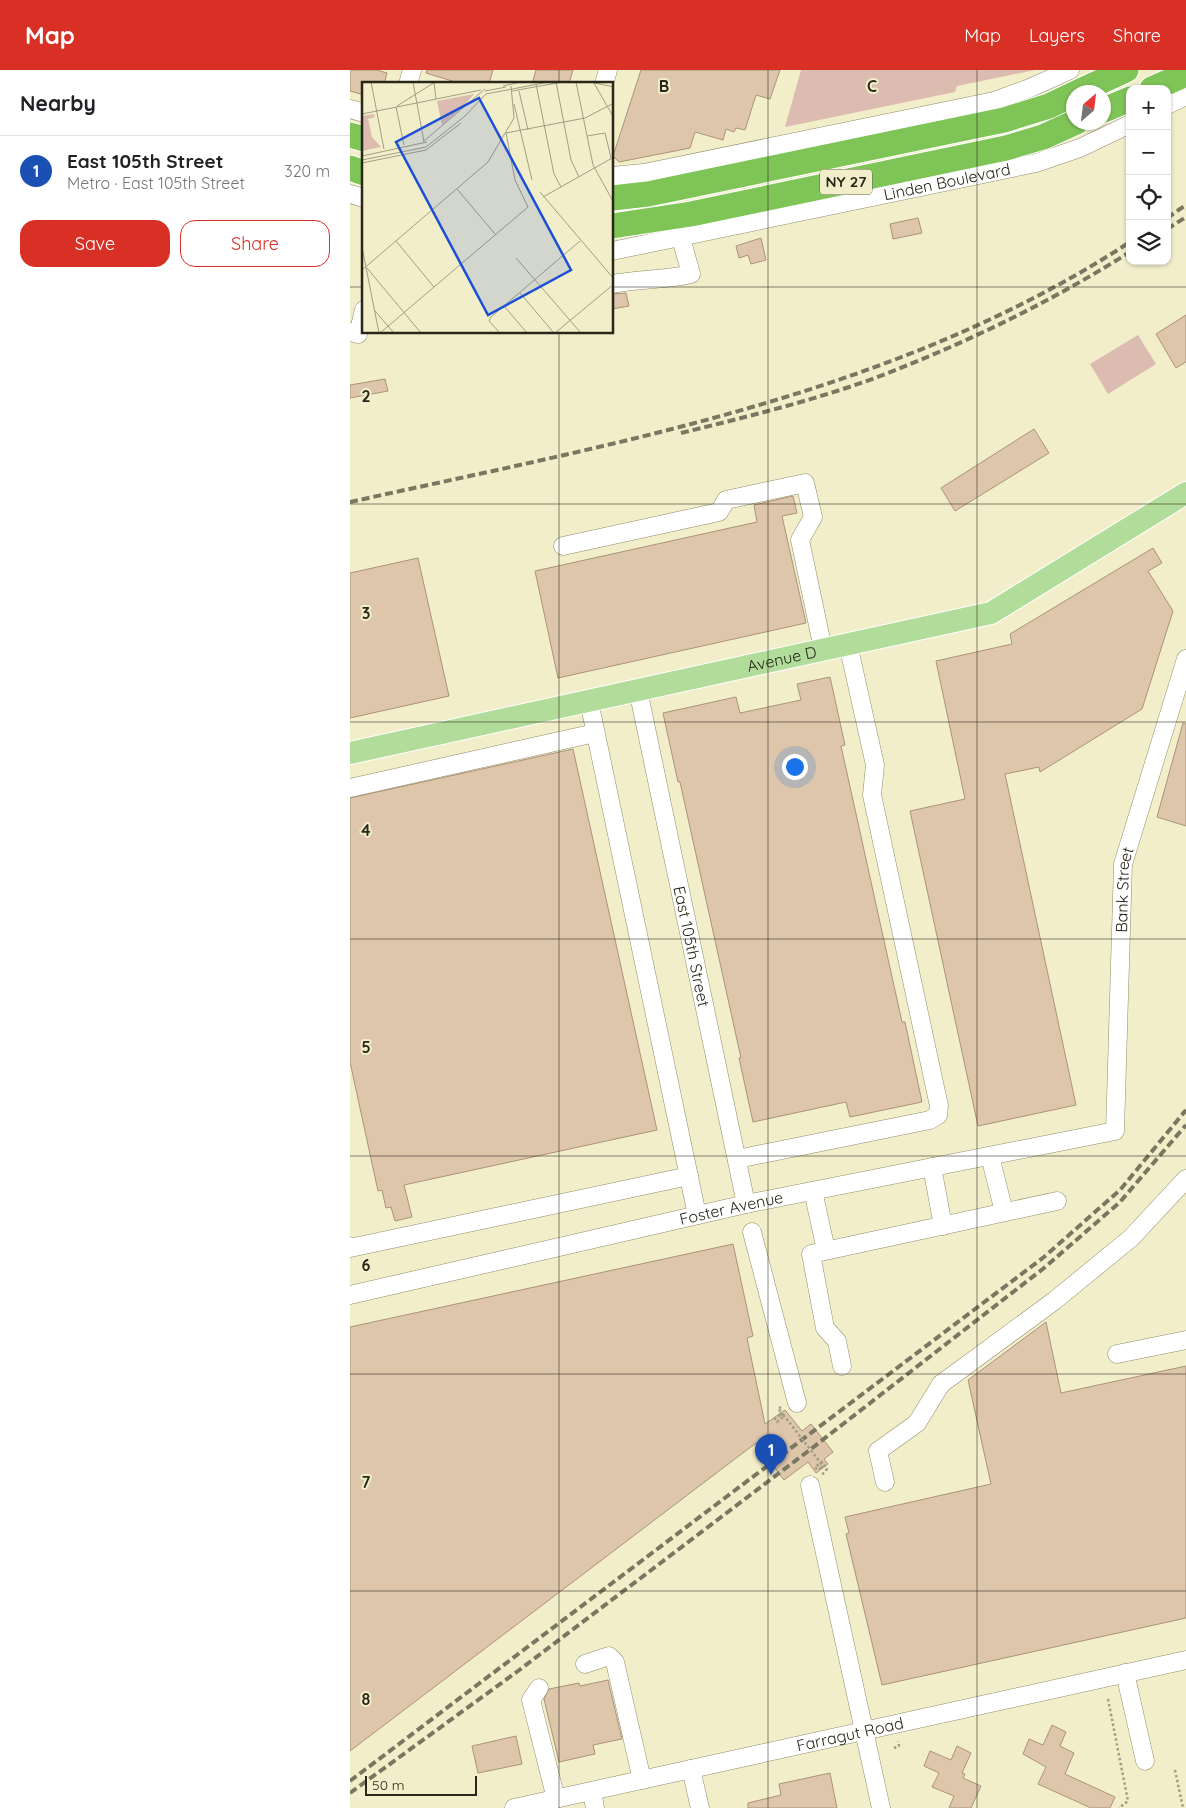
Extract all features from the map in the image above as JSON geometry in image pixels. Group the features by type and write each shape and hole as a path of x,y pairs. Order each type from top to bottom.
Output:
{"highway":[{"path":"1093,85 1126,70"},
{"path":"1161,85 1186,74"},
{"name":"NY 27","path":"614,198 648,194 1004,120 1049,106 1066,98"},
{"path":"1111,107 1126,101"},
{"name":"Linden Boulevard","path":"614,226 691,214 1006,148 1043,137 1066,127"}],"main road":[{"name":"Avenue D","path":"350,753 991,613 1186,493"}],"street":[{"path":"614,176 653,172 994,101 1030,88 1070,70"},
{"path":"1171,103 1186,96"},
{"name":"Linden Boulevard","path":"614,251 1036,162 1080,148 1126,126"},
{"path":"614,284 633,280 666,280 691,274 681,238"},
{"path":"350,332 358,334 362,318"},
{"path":"563,546 719,512 726,500 805,483 813,518 800,540 823,649"},
{"path":"737,1159 930,1120 938,1115 939,1106 872,795 875,765 848,644"},
{"name":"Bank Street","path":"1115,1131 1123,864 1186,659"},
{"name":"East 105th Street","path":"638,690 746,1204"},
{"path":"589,701 698,1216"},
{"path":"350,788 596,733"},
{"name":"Foster Avenue","path":"350,1295 746,1204 1115,1131"},
{"path":"990,1156 1004,1212"},
{"path":"932,1167 943,1226"},
{"path":"350,1246 350,1248 689,1176"},
{"path":"885,1482 878,1451 917,1422 940,1384 1054,1301 1131,1238 1186,1178"},
{"path":"813,1191 826,1250"},
{"path":"842,1366 837,1341 825,1328 811,1254 1057,1201"},
{"path":"752,1232 796,1403"},
{"path":"1117,1354 1186,1340"},
{"path":"810,1485 881,1808"},
{"path":"585,1664 608,1656 615,1662 642,1780"},
{"name":"Farragut Road","path":"514,1808 556,1799 594,1799 642,1780 691,1768 1186,1660"},
{"path":"1125,1673 1145,1761"},
{"path":"539,1688 531,1700 556,1799"},
{"path":"691,1768 700,1808"}],"path":[{"path":"781,1412 784,1416 782,1418 777,1422 775,1419 782,1414 823,1466 818,1470 815,1467 818,1465 822,1462 825,1466"},
{"path":"1108,1699 1128,1801 1119,1808"},
{"path":"894,1748 899,1746 898,1741"},
{"path":"1175,1770 1183,1808"}],"shaded area":[{"path":"801,70 1035,70 957,86 955,92 785,127"},
{"path":"1138,335 1156,364 1108,394 1090,364"}],"building":[{"path":"350,70 377,70 387,73 385,82 362,82 362,94 350,91"},
{"path":"427,70 493,70 490,82 455,82 426,73"},
{"path":"536,70 573,70 570,82 533,82"},
{"path":"641,70 780,70 770,99 756,95 745,130 736,128 734,132 726,129 723,140 695,132 690,148 619,162 614,157"},
{"path":"918,218 922,233 893,239 890,224"},
{"path":"761,238 766,260 751,264 748,255 739,258 736,246"},
{"path":"626,293 629,306 614,309 614,294"},
{"path":"1186,315 1186,362 1176,368 1156,334"},
{"path":"385,379 388,391 350,398 350,385"},
{"path":"1034,429 1049,453 955,511 941,488"},
{"path":"793,496 797,513 782,516 806,623 558,678 535,571 757,522 754,505"},
{"path":"1153,548 1162,563 1148,571 1173,611 1142,709 1040,772 1039,767 1005,774 1076,1105 978,1126 910,811 965,799 936,661 1012,644 1010,634"},
{"path":"418,558 449,696 350,718 350,573"},
{"path":"830,677 845,745 841,746 902,1022 905,1022 922,1102 850,1117 846,1102 753,1122 739,1058 741,1058 663,713 736,697 740,713 801,700 797,684"},
{"path":"1183,723 1186,724 1186,826 1157,817"},
{"path":"573,749 657,1130 404,1185 412,1217 395,1221 391,1207 386,1208 382,1190 378,1191 350,1062 350,798"},
{"path":"733,1244 753,1336 747,1338 765,1424 785,1410 802,1431 811,1424 833,1452 824,1459 828,1464 816,1473 808,1462 784,1480 756,1443 350,1751 350,1327"},
{"path":"1046,1322 1061,1393 1186,1366 1186,1618 882,1685 846,1534 849,1533 845,1517 991,1484 968,1380"},
{"path":"608,1680 622,1739 593,1745 595,1754 559,1762 544,1699 549,1689 579,1683 580,1686"},
{"path":"1052,1725 1066,1732 1060,1746 1074,1753 1065,1774 1115,1797 1110,1808 1091,1808 1038,1784 1046,1767 1023,1754 1029,1739 1043,1745"},
{"path":"516,1736 522,1764 478,1773 472,1746"},
{"path":"957,1746 971,1753 962,1773 965,1774 963,1778 981,1786 971,1808 949,1808 954,1796 932,1787 939,1773 924,1766 930,1751 951,1760"},
{"path":"830,1773 837,1808 748,1808 748,1803 781,1795 779,1784"}],"railway":[{"path":"1171,215 1186,205"},
{"path":"1171,226 1186,217"},
{"path":"350,502 653,434 753,407 851,376 947,338 1041,294 1126,244"},
{"path":"681,433 827,394 908,365 1006,321 1126,254"},
{"path":"350,1781 1044,1257 1120,1190 1186,1110"},
{"path":"350,1793 518,1671 807,1452 1044,1268 1120,1202 1186,1125"}],"place":[{"name":"East 105th Street","path":"771,1475"}]}
